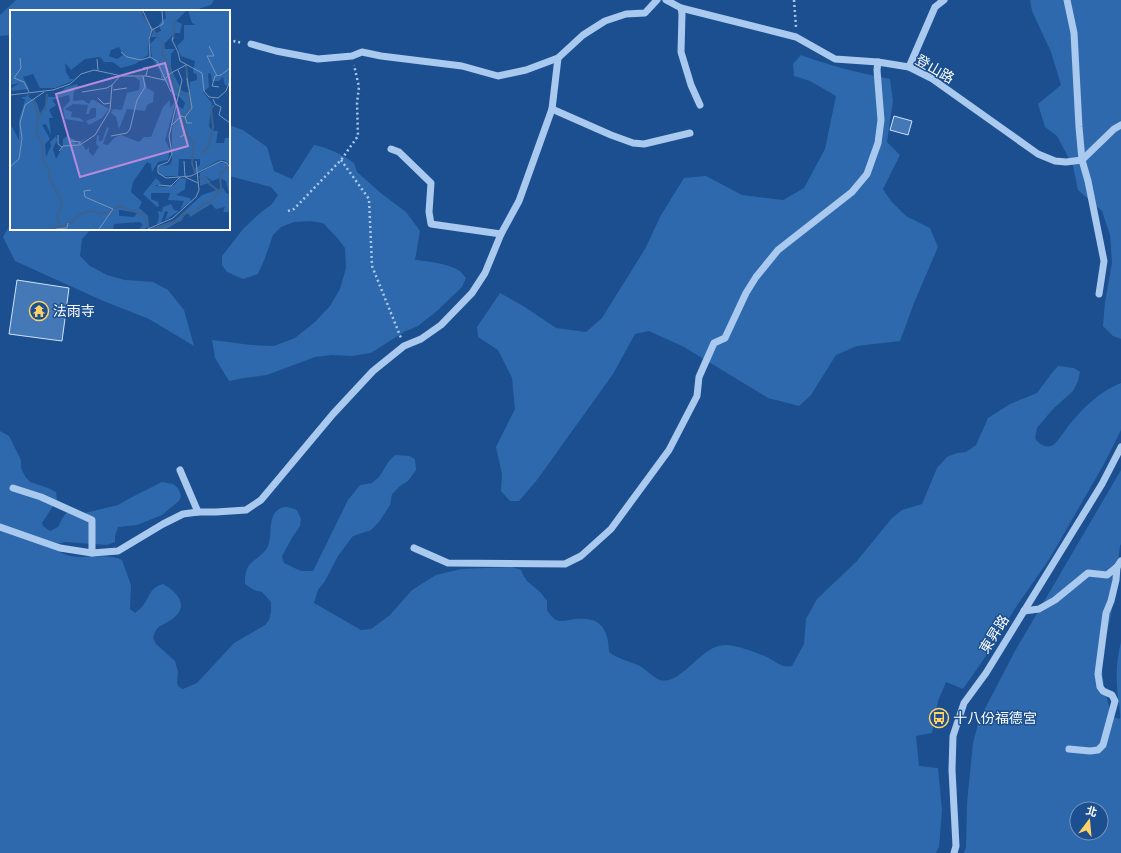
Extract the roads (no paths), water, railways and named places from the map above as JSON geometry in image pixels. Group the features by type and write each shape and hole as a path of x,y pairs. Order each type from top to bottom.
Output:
{"street":[{"path":"250,44 276,51 318,59 352,56 362,52 381,56 462,66 498,76 526,70 558,58 583,35 605,21 626,14 646,13 657,0"},
{"name":"登山路","path":"666,0 681,8 796,38 835,59 878,62 909,67 931,78 1038,154 1055,161 1066,162 1082,160"},
{"path":"909,67 935,7 944,0"},
{"path":"1067,0 1074,32 1082,160 1088,181 1104,261 1099,294"},
{"path":"681,8 681,52 691,85 700,105"},
{"path":"0,527 60,548 92,553 118,551 163,524 184,514 246,510 261,500 343,404 373,372 404,346 421,339 441,324 472,293 485,273 501,234 519,201 552,109 558,58"},
{"path":"414,548 448,563 565,564 581,556 611,530 669,450 697,396 699,377 714,343 726,338 746,293 756,277 778,250 852,192 867,174 878,143 881,120 877,70 878,62"},
{"path":"552,109 633,143 644,144 690,133"},
{"path":"1082,160 1121,124"},
{"path":"391,149 399,152 431,182 428,212 431,224 501,234"},
{"name":"東昇路","path":"954,853 956,846 952,770 953,736 964,704 986,672 1102,484 1121,446"},
{"path":"180,470 198,512"},
{"path":"13,488 41,497 92,520 92,553"},
{"path":"1024,611 1039,609 1088,573 1108,575 1119,564"},
{"path":"1069,748 1090,751 1098,750 1103,745 1107,731 1115,701 1112,695 1103,691 1100,687 1098,674 1106,613 1116,580 1119,564"}],"place":[{"name":"法雨寺","path":"39,311"},
{"name":"十八份福德宮","path":"939,718"}]}
